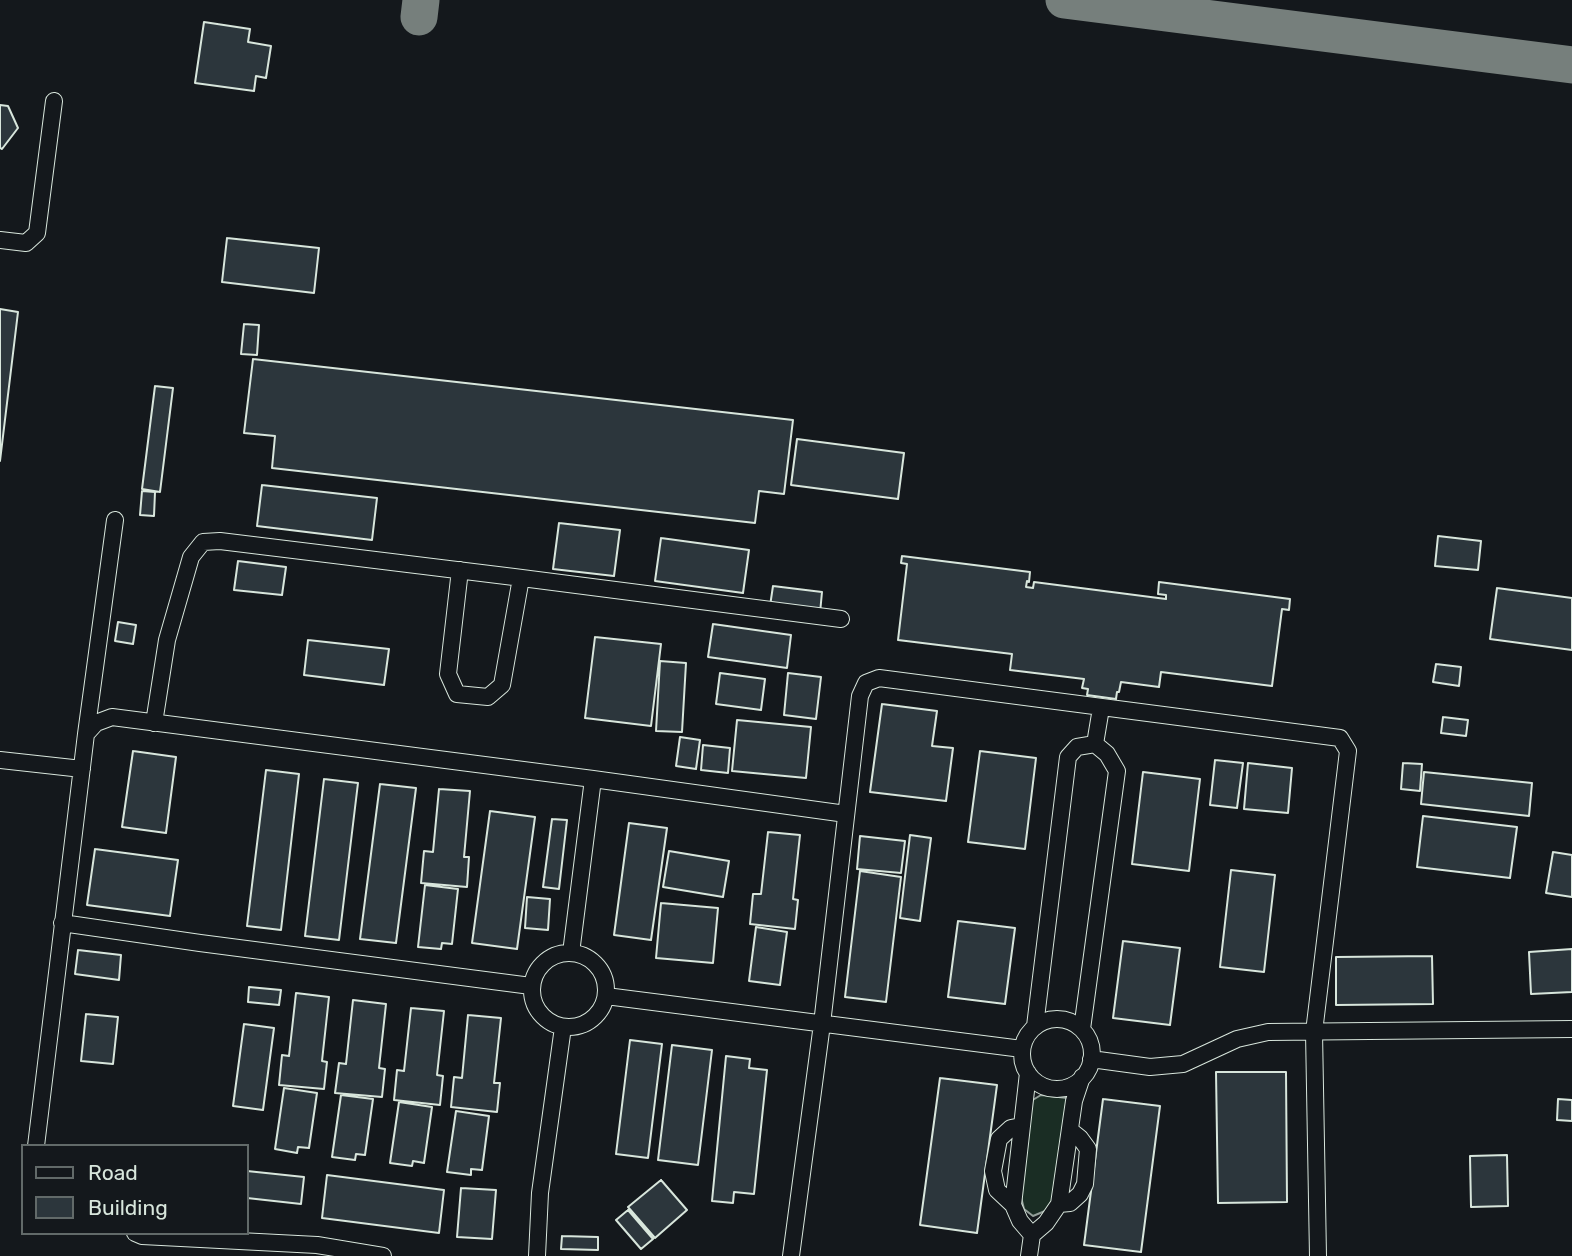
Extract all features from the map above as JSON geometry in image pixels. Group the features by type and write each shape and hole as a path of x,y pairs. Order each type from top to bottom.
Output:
{"lane":[{"path":"0,240 26,243 37,233 54,101"},
{"path":"36,1144 62,923 115,520"},
{"path":"155,723 167,640 191,557 203,542 220,541 841,619"},
{"path":"460,570 448,674 457,694 488,697 502,685 521,578"},
{"path":"791,1256 822,1024 860,696 866,683 879,678 1340,738 1348,751 1314,1032 1318,1256"},
{"path":"1095,744 1101,708"},
{"path":"86,734 96,723 112,717 846,814"},
{"path":"1035,1026 1068,757 1077,747 1095,744 1107,754 1117,771 1082,1029"},
{"path":"0,760 82,769"},
{"path":"571,953 593,779"},
{"path":"62,923 531,986"},
{"path":"571,953 594,962 602,972 606,996 595,1017 586,1024 563,1027 542,1017 532,997 531,986 534,975 549,958 571,953"},
{"path":"606,996 1022,1049"},
{"path":"1029,1256 1032,1235 1046,1223 1059,1204 1070,1203 1080,1194 1084,1184 1088,1149 1070,1130 1074,1101 1091,1059 1088,1038 1082,1029 1073,1023 1054,1019 1035,1026 1024,1040 1022,1057 1028,1073 1035,1081 1054,1088 1074,1084 1083,1077"},
{"path":"537,1256 540,1193 563,1027"},
{"path":"1091,1059 1150,1066 1183,1064 1237,1039 1268,1032 1572,1029"},
{"path":"1013,1205 1028,1073"},
{"path":"1021,1126 1011,1128 999,1139 993,1171 997,1190 1013,1205 1020,1221 1032,1235"},
{"path":"140,1235 317,1245 383,1256"}],"green space":[{"path":"1041,1095 1067,1098 1052,1201 1045,1211 1033,1216 1024,1209 1021,1197 1031,1101"}],"building":[{"path":"204,22 250,29 248,42 271,46 266,78 256,76 254,91 195,83"},
{"path":"0,105 8,106 18,128 2,149 0,148"},
{"path":"227,238 319,248 314,293 222,282"},
{"path":"0,309 18,312 0,461"},
{"path":"244,324 259,325 257,355 241,354"},
{"path":"253,359 793,420 784,494 759,491 755,523 272,468 275,436 244,433"},
{"path":"155,386 173,388 160,492 142,489"},
{"path":"797,439 904,453 898,499 791,485"},
{"path":"262,485 377,498 372,540 257,526"},
{"path":"142,491 155,492 154,516 140,515"},
{"path":"559,523 620,530 614,576 553,569"},
{"path":"1438,536 1481,541 1478,570 1435,566"},
{"path":"661,538 749,550 743,593 655,581"},
{"path":"902,556 1030,572 1026,587 1033,588 1034,582 1166,599 1166,595 1158,594 1159,582 1290,599 1289,610 1282,609 1272,686 1161,672 1159,687 1121,682 1116,699 1087,695 1088,689 1082,688 1084,679 1010,670 1012,654 898,640 907,564 901,563"},
{"path":"238,561 286,567 282,595 234,590"},
{"path":"773,586 822,592 820,613 770,606"},
{"path":"1497,588 1572,598 1572,650 1490,639"},
{"path":"118,622 136,625 133,644 115,641"},
{"path":"713,624 791,635 787,668 708,657"},
{"path":"595,637 661,644 651,726 585,718"},
{"path":"308,640 389,649 384,685 304,675"},
{"path":"660,661 686,663 682,732 656,731"},
{"path":"1436,664 1461,667 1459,686 1433,682"},
{"path":"720,673 765,679 761,710 716,704"},
{"path":"788,673 821,677 816,719 784,715"},
{"path":"882,704 937,711 932,746 953,748 946,801 870,792"},
{"path":"1443,717 1468,720 1466,736 1441,733"},
{"path":"737,720 811,727 806,778 732,771"},
{"path":"680,737 700,740 696,769 676,766"},
{"path":"703,745 730,748 728,773 701,770"},
{"path":"133,751 176,757 166,833 122,827"},
{"path":"980,751 1036,758 1025,849 968,842"},
{"path":"1215,760 1243,763 1237,808 1210,805"},
{"path":"1248,763 1292,768 1288,813 1244,809"},
{"path":"1403,763 1422,764 1420,791 1401,789"},
{"path":"266,770 299,774 281,930 247,926"},
{"path":"1143,772 1200,779 1189,871 1132,864"},
{"path":"1424,772 1532,783 1529,816 1421,804"},
{"path":"324,779 358,783 339,940 305,936"},
{"path":"380,784 416,788 396,943 360,939"},
{"path":"439,789 470,791 464,857 469,857 467,887 421,883 424,851 433,852"},
{"path":"490,811 535,817 517,949 472,943"},
{"path":"1423,816 1517,827 1510,878 1417,867"},
{"path":"552,819 567,820 559,889 543,887"},
{"path":"629,823 667,828 651,940 614,935"},
{"path":"768,832 800,835 793,899 798,900 795,929 750,924 753,894 761,894"},
{"path":"910,835 931,838 920,921 900,918"},
{"path":"860,836 905,841 901,873 857,869"},
{"path":"95,849 178,860 170,916 87,905"},
{"path":"669,851 729,861 723,897 663,887"},
{"path":"1553,852 1572,855 1572,897 1546,893"},
{"path":"1231,870 1275,875 1264,972 1220,967"},
{"path":"860,871 901,877 886,1002 845,997"},
{"path":"425,885 458,889 452,944 442,943 441,949 418,947"},
{"path":"527,897 550,899 548,930 525,928"},
{"path":"661,903 718,908 713,963 656,958"},
{"path":"958,921 1015,928 1005,1004 948,997"},
{"path":"756,927 787,932 780,985 749,981"},
{"path":"1123,941 1180,948 1170,1025 1113,1018"},
{"path":"1572,949 1572,992 1531,994 1529,952"},
{"path":"78,950 121,955 119,980 75,974"},
{"path":"1432,956 1433,1004 1336,1005 1336,957"},
{"path":"249,987 281,990 279,1005 248,1002"},
{"path":"296,993 329,997 322,1061 327,1062 324,1089 279,1085 282,1055 289,1056"},
{"path":"353,1000 386,1004 379,1068 385,1069 382,1097 335,1093 339,1063 346,1064"},
{"path":"411,1008 444,1011 437,1075 443,1076 440,1105 394,1100 397,1070 404,1071"},
{"path":"86,1014 118,1017 113,1064 81,1061"},
{"path":"468,1015 501,1018 494,1083 500,1083 497,1112 451,1107 454,1077 462,1078"},
{"path":"244,1024 274,1028 263,1110 233,1106"},
{"path":"630,1040 662,1044 648,1158 616,1154"},
{"path":"672,1045 712,1050 698,1165 658,1160"},
{"path":"726,1056 750,1059 749,1068 767,1070 754,1194 734,1192 733,1203 712,1201"},
{"path":"1216,1072 1286,1072 1287,1202 1218,1203"},
{"path":"940,1078 997,1085 977,1233 920,1225"},
{"path":"284,1088 317,1093 309,1148 298,1147 297,1153 275,1149"},
{"path":"341,1095 373,1099 365,1155 356,1154 355,1160 332,1157"},
{"path":"1103,1099 1160,1106 1141,1252 1084,1245"},
{"path":"1558,1099 1572,1100 1572,1121 1557,1120"},
{"path":"399,1102 432,1107 424,1163 413,1161 412,1166 390,1163"},
{"path":"456,1111 489,1116 482,1170 471,1169 471,1175 447,1172"},
{"path":"1507,1155 1508,1206 1471,1207 1470,1156"},
{"path":"248,1171 304,1177 301,1204 248,1198"},
{"path":"327,1175 444,1190 439,1233 322,1218"},
{"path":"661,1180 687,1210 655,1238 628,1207"},
{"path":"461,1188 496,1190 492,1239 457,1237"},
{"path":"628,1210 653,1239 641,1249 616,1220"},
{"path":"562,1236 598,1237 598,1250 561,1249"}],"taxiway":[{"path":"419,17 421,0"},
{"path":"1064,0 1572,65"}]}
